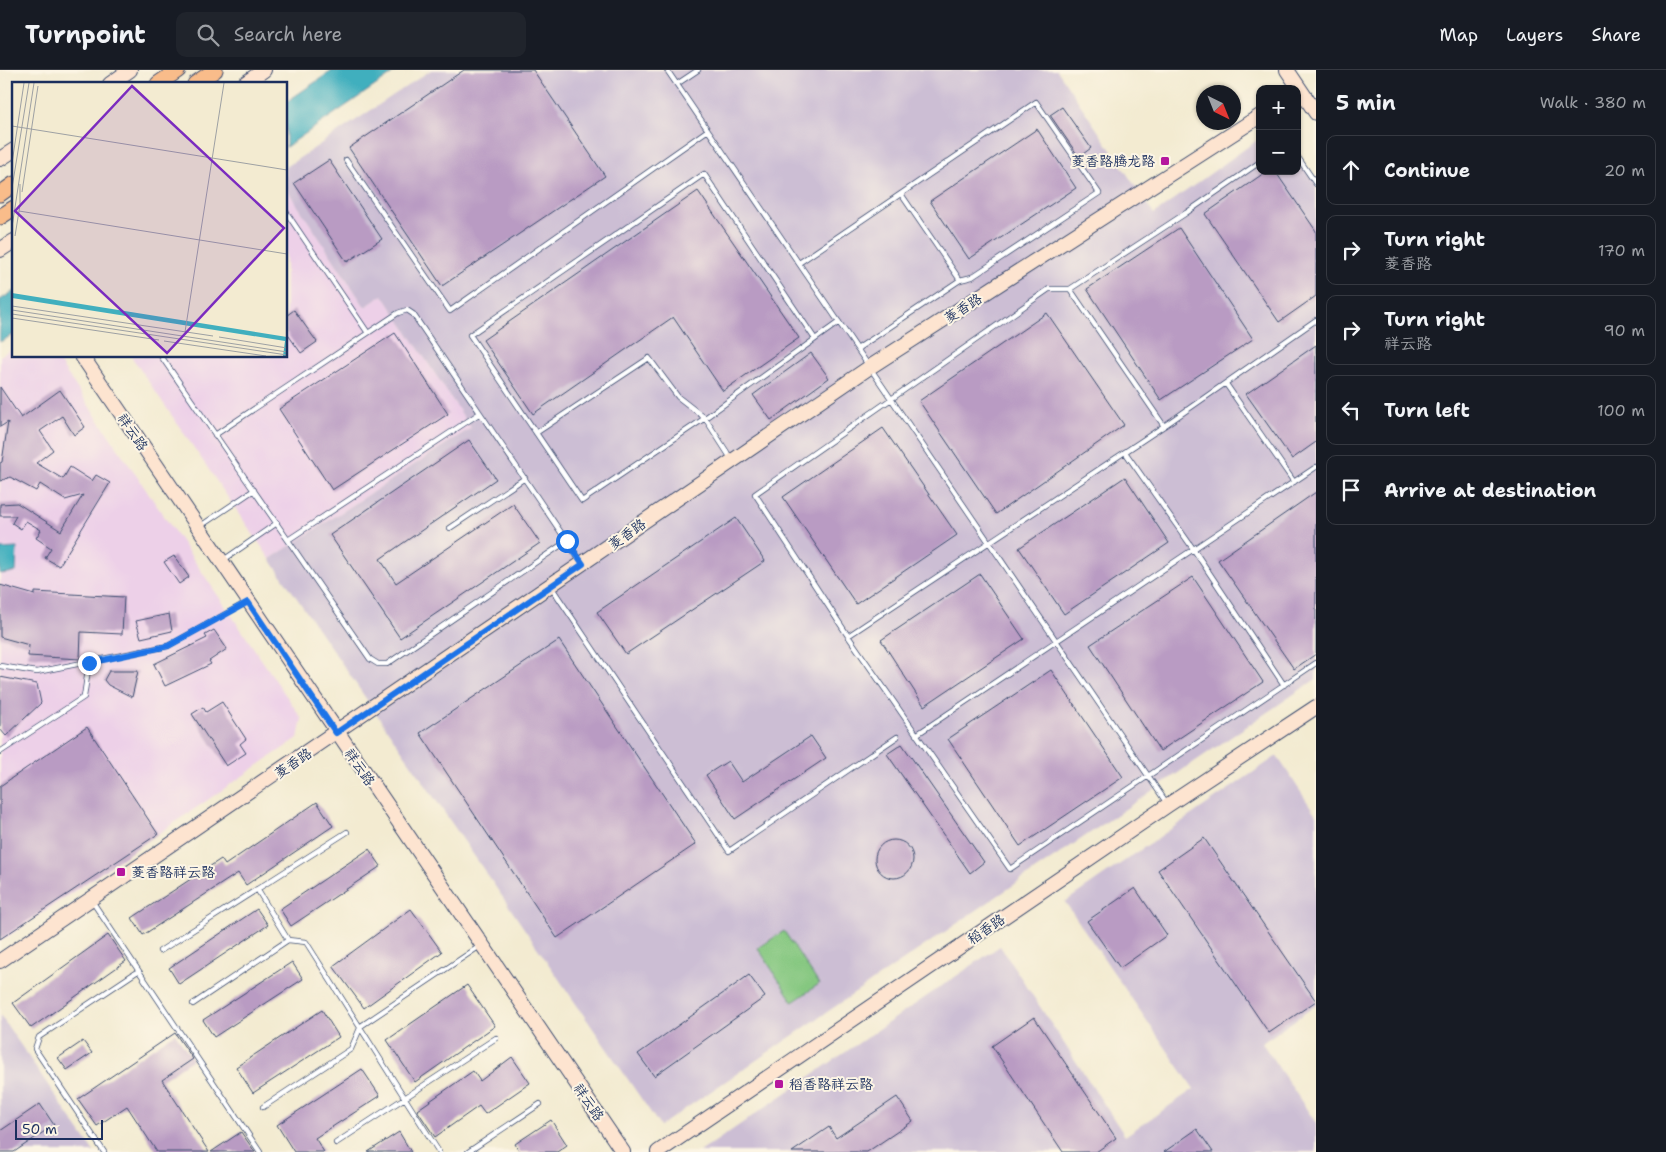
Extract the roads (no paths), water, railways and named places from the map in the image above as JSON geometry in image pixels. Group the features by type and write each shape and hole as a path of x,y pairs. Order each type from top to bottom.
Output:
{"main road":[{"path":"161,82 178,70"},
{"path":"198,82 215,70"},
{"path":"0,194 12,185"},
{"path":"0,217 12,209"}],"street":[{"path":"113,82 130,70"},
{"path":"247,82 264,70"},
{"path":"1287,70 1296,85"},
{"path":"1301,94 1316,113"},
{"name":"菱香路","path":"0,961 552,586 732,460 870,368 1256,119"},
{"path":"0,159 12,151"},
{"name":"祥云路","path":"83,358 336,733 623,1152"},
{"name":"稻香路","path":"658,1152 1168,805 1316,707"}],"lane":[{"path":"667,70 1168,805"},
{"path":"677,84 698,70"},
{"path":"799,263 1036,102 1099,193 972,277 960,280 857,349"},
{"path":"346,160 450,310 708,130"},
{"path":"1301,162 1316,184"},
{"path":"1256,165 1070,290 1049,288 755,494 848,636 1010,869 1316,663"},
{"path":"815,339 704,174 470,335 582,501 705,418 839,322"},
{"path":"901,194 960,280"},
{"path":"288,215 368,333"},
{"path":"1070,290 1164,426"},
{"path":"215,435 398,312 407,310 413,314 583,564"},
{"path":"848,636 990,544 1226,384 1316,320"},
{"path":"162,358 370,659 378,664 387,664 567,541"},
{"path":"536,433 650,358 678,397 705,418 732,460"},
{"path":"1226,384 1294,482"},
{"path":"288,540 480,413"},
{"path":"1125,452 1194,550 1284,685"},
{"path":"916,735 1057,643 1316,467"},
{"path":"450,528 524,478"},
{"path":"198,528 254,490"},
{"path":"221,562 277,523"},
{"path":"552,586 729,852 897,738"},
{"path":"0,666 37,672 168,646 248,602"},
{"path":"0,752 84,697 89,663"},
{"path":"160,951 347,832"},
{"path":"257,889 288,940"},
{"path":"91,900 260,1152"},
{"path":"192,1004 288,940 306,942 361,1026 439,1152"},
{"path":"263,1107 351,1049 361,1026 482,945"},
{"path":"104,1152 36,1049 39,1037 138,971"},
{"path":"336,1143 496,1038"},
{"path":"468,1152 540,1104"}],"water":[{"path":"333,70 398,70 288,146 288,101"},
{"path":"12,292 12,335 0,342 0,300"},
{"path":"17,548 16,572 0,574 0,549"}],"place":[{"name":"菱香路腾龙路","path":"1165,161"},
{"name":"菱香路祥云路","path":"121,872"},
{"name":"稻香路祥云路","path":"779,1084"}]}
